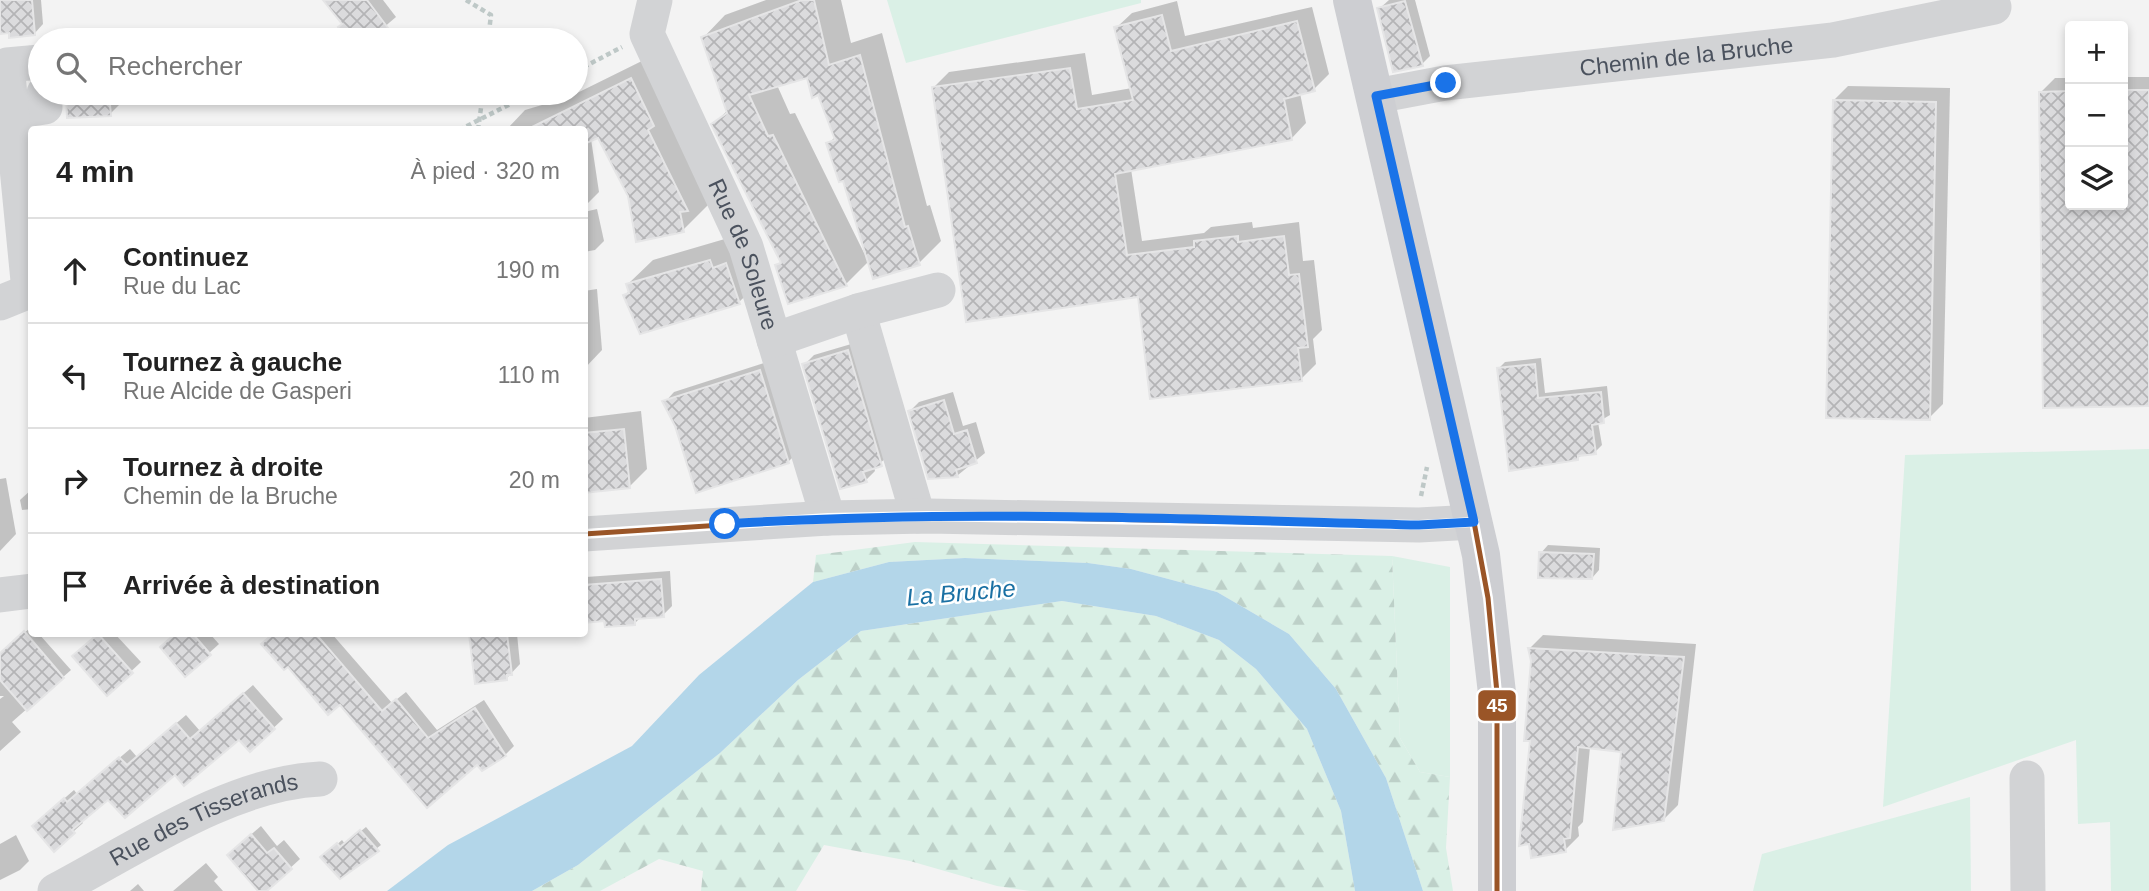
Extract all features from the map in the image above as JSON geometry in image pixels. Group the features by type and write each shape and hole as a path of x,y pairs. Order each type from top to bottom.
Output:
{"main road":[{"path":"1352,0 1474,522 1488,598 1497,693 1497,891"}],"street":[{"path":"647,34 655,0"},
{"name":"Chemin de la Bruche","path":"1376,96 1446,83 1833,40 1994,6"},
{"name":"Rue de Soleure","path":"647,34 746,247 828,517"},
{"path":"20,295 7,65 28,63"},
{"path":"11,112 45,105"},
{"path":"774,340 858,311 938,290"},
{"path":"858,311 918,516"},
{"path":"588,534 828,517 918,516 1419,525 1474,522"},
{"path":"0,594 28,591"},
{"path":"2027,778 2028,891"},
{"name":"Rue des Tisserands","path":"55,891 235,796 292,780 320,779"}],"path":[{"path":"466,0 491,15 489,28"},
{"path":"588,65 647,34"},
{"path":"479,126 482,105"},
{"path":"467,126 508,105"},
{"path":"1419,525 1422,488 1430,454"}],"green space":[{"path":"887,0 1141,0 1141,3 906,63"},
{"path":"2149,449 2149,891 2111,891 2110,822 2078,824 2076,740 1883,807 1905,455"},
{"path":"915,542 1392,556 1400,738 1420,772 1450,777 1446,848 1453,891 1423,891 1386,778 1336,689 1289,634 1217,592 1131,569 1088,563 965,558 889,562 813,582 816,555"},
{"path":"1392,556 1450,567 1450,777 1420,772 1400,738"},
{"path":"1062,601 1156,616 1219,640 1256,669 1307,729 1341,811 1355,891 1030,891 997,886 910,861 824,845 796,891 701,891 703,871 659,859 600,891 532,891 578,865 720,753 798,680 861,631"},
{"path":"1970,797 1971,891 1753,891 1762,854"}],"water":[{"name":"La Bruche","path":"965,558 1088,563 1131,569 1217,592 1289,634 1336,689 1386,778 1423,891 1355,891 1341,811 1307,729 1256,669 1219,640 1156,616 1062,601 861,631 798,680 720,753 578,865 532,891 387,891 448,845 632,746 699,675 813,582 889,562"}],"building":[{"path":"0,0 32,0 34,28 28,28 28,36 9,38 9,33 0,34"},
{"path":"323,0 367,0 388,28 339,28 342,24"},
{"path":"802,0 814,0 829,65 860,55 905,227 908,226 920,265 873,279 843,181 839,182 826,143 835,140 818,95 812,98 807,78 749,95 768,136 773,135 847,286 788,304 775,265 781,263 711,124 727,113 701,37"},
{"path":"1405,1 1423,66 1393,72 1377,8"},
{"path":"1162,15 1171,51 1297,21 1315,91 1284,99 1292,140 1115,174 1127,255 1194,247 1194,241 1238,236 1238,242 1284,236 1289,275 1299,274 1308,347 1298,348 1302,381 1150,399 1138,297 966,322 932,87 1070,68 1077,109 1133,100 1114,27"},
{"path":"631,78 654,126 648,130 688,211 680,212 684,232 636,242 628,196 598,138 588,142 588,126 534,126 576,105 588,105 588,99"},
{"path":"2128,90 2149,90 2149,406 2043,408 2039,92 2065,91 2065,210 2128,210"},
{"path":"1833,100 1936,102 1930,420 1826,418"},
{"path":"66,105 110,105 111,116 67,118"},
{"path":"710,260 713,268 726,263 740,304 640,334 623,295 629,293 626,284"},
{"path":"848,350 882,466 863,472 867,482 840,489 802,364"},
{"path":"1535,364 1538,398 1601,392 1604,423 1592,425 1596,454 1578,456 1578,460 1509,471 1497,368"},
{"path":"760,370 789,463 696,493 675,426 662,401"},
{"path":"944,400 954,434 967,430 977,463 956,470 958,477 928,479 908,411"},
{"path":"624,429 630,488 588,493 588,433"},
{"path":"1539,552 1594,554 1592,579 1538,578"},
{"path":"661,579 664,617 635,619 635,625 605,627 604,621 588,623 588,585"},
{"path":"24,631 64,678 27,711 0,680 0,653"},
{"path":"94,637 101,637 133,673 107,696 72,656"},
{"path":"172,637 196,637 211,655 185,677 160,647"},
{"path":"269,637 319,637 382,711 396,699 428,738 475,708 506,756 482,771 477,765 427,808 340,705 328,715 288,667 284,670 261,644"},
{"path":"469,637 507,637 512,675 507,675 507,680 475,684"},
{"path":"1528,648 1684,657 1664,821 1613,830 1621,752 1578,747 1570,838 1564,839 1566,852 1531,858 1529,844 1519,846 1530,741 1524,741 1531,661"},
{"path":"243,693 275,729 250,752 239,740 184,786 175,775 125,818 108,800 72,830 75,833 54,852 32,826 64,798 67,802 119,757 127,765 176,723 190,739"},
{"path":"360,830 379,851 340,879 320,857 337,843 340,847"},
{"path":"251,834 267,853 274,848 292,869 267,891 258,891 227,855"}],"transit line":[{"name":"45","path":"588,534 828,518 928,516 1419,525 1474,522"},
{"name":"45","path":"1474,522 1488,598 1497,693 1497,891"}],"route":[{"path":"725,524 828,517 971,516 1419,525 1474,522 1376,96 1446,83"}]}
